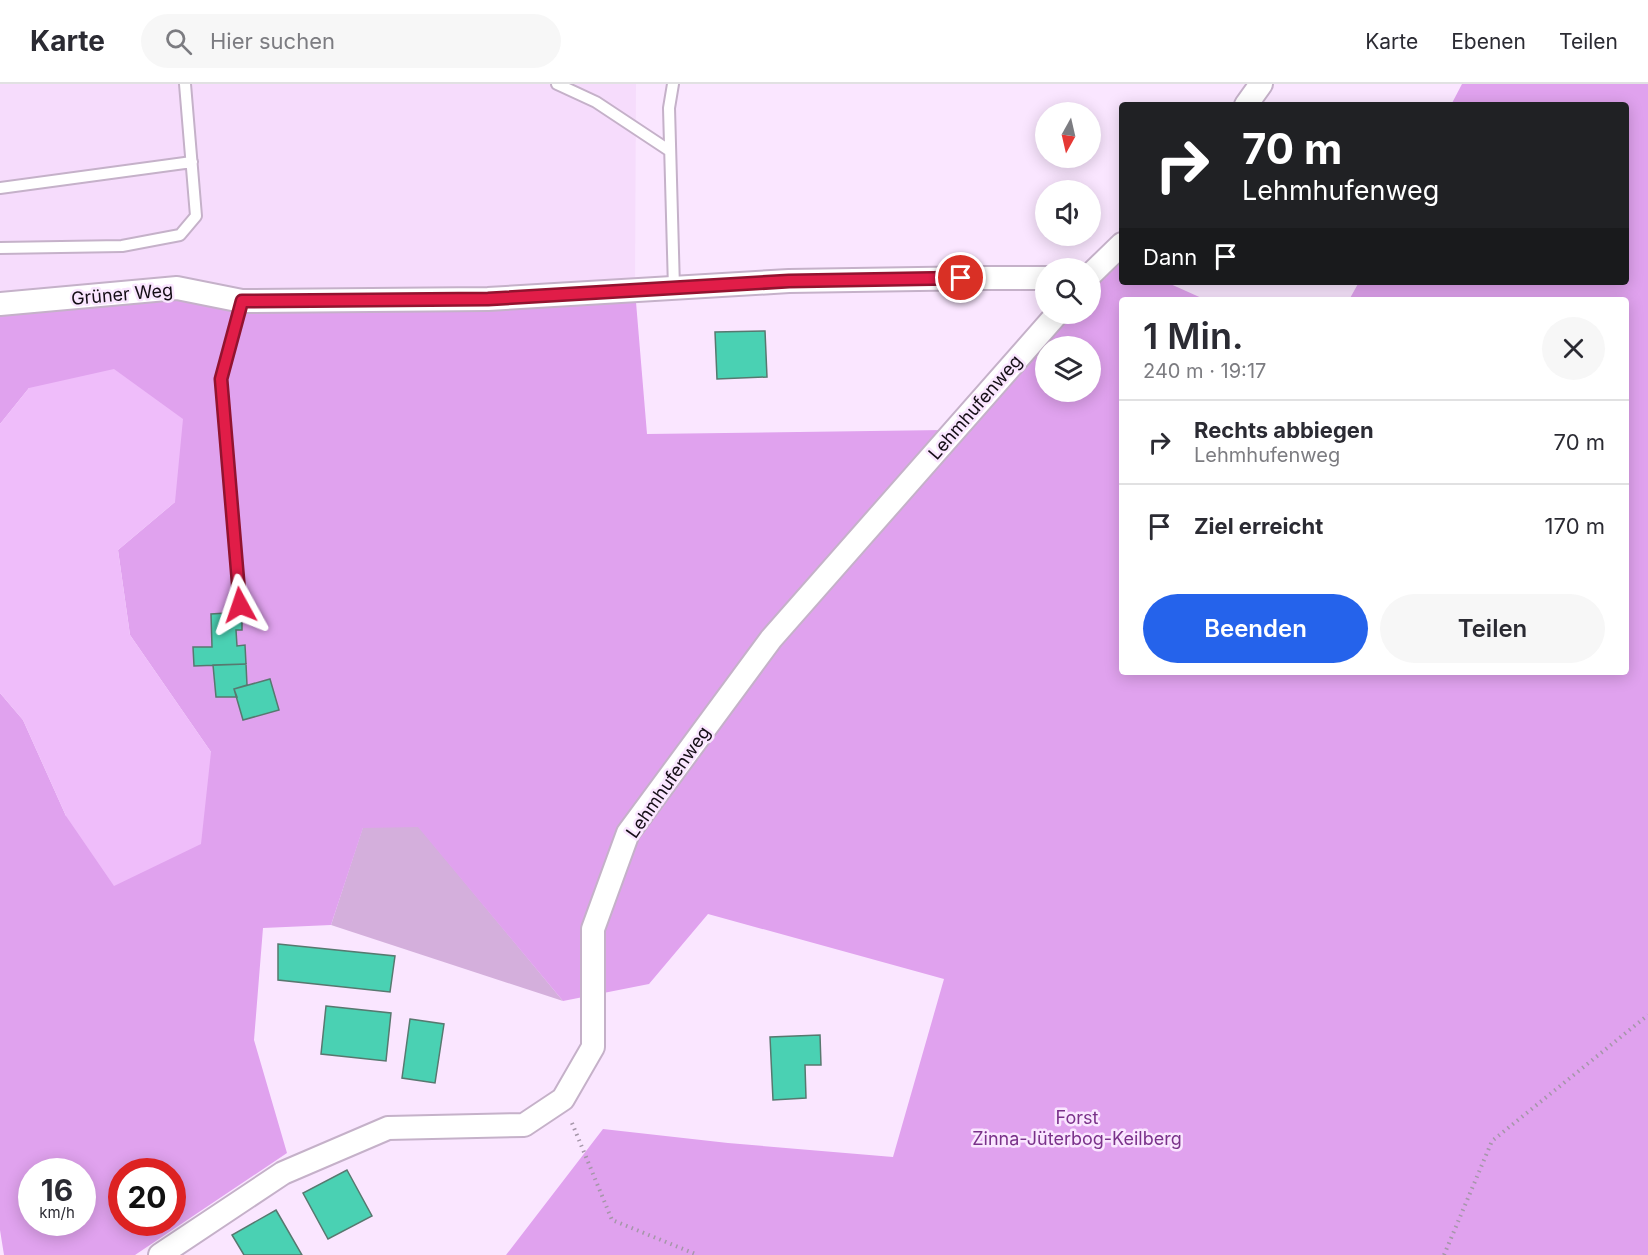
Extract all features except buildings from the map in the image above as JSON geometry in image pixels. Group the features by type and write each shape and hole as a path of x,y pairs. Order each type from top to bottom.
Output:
{"street":[{"path":"1248,102 1262,84"},
{"path":"1101,265 1119,247"},
{"path":"242,301 488,299 789,281 1035,279"},
{"name":"Grüner Weg","path":"0,304 177,288 242,301"},
{"name":"Lehmhufenweg","path":"160,1255 283,1173 388,1128 524,1125 562,1099 593,1047 593,929 628,833 771,639 1048,324"}],"lane":[{"path":"0,248 122,246 180,235 196,216 185,84"},
{"path":"557,84 596,102 670,151"},
{"path":"673,84 669,108 674,288"},
{"path":"0,188 192,162"},
{"path":"240,605 221,379 242,301"}],"path":[{"path":"1444,1255 1492,1141 1648,1015"},
{"path":"562,1099 612,1220 698,1255"}],"shaded area":[{"path":"0,84 636,84 635,290 0,304"},
{"path":"114,369 183,419 175,502 118,550 130,635 211,752 201,844 114,886 66,816 23,720 0,693 0,424 29,388"},
{"path":"363,827 419,827 563,1001 331,925"}],"green space":[{"name":"Forst Zinna-Jüterbog-Keilberg","path":"1462,84 1648,84 1648,1255 506,1255 603,1129 728,1143 893,1157 944,979 708,914 649,984 563,1001 418,827 363,828 331,925 263,928 254,1040 287,1153 186,1221 186,1158 108,1158 108,1236 163,1236 135,1255 4,1255 0,1230 0,693 23,720 66,816 211,752 130,635 118,550 175,502 29,388 0,424 0,304 177,288 234,299 635,290 647,434 944,430 1040,324 1101,324 1101,258 1099,258 1103,253 1119,261 1119,285 1173,285 1199,297 1119,297 1119,675 1629,675 1629,297 1351,297 1357,285 1629,285 1629,102 1453,102"}],"route":[{"path":"240,605 221,379 242,301 488,299 789,281 961,278"}]}
